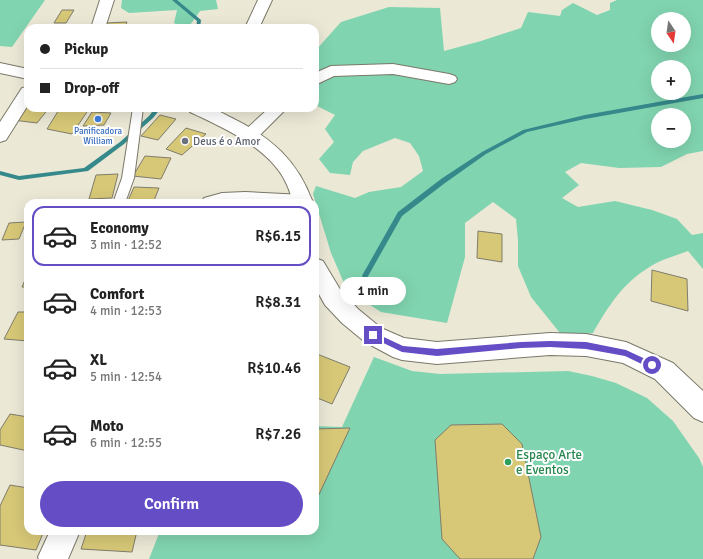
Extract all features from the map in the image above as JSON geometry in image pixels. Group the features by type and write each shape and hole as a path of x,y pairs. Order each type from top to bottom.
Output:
{"main road":[{"path":"99,24 107,0"},
{"path":"254,24 265,0"},
{"path":"0,68 24,73"},
{"path":"319,78 331,71 393,69 449,80"},
{"path":"0,136 24,98"},
{"path":"204,112 230,124 267,147 279,159 297,182 302,199"},
{"path":"249,136 275,112"},
{"path":"319,274 334,298 350,316 373,335 402,349 437,353 550,344 586,346 626,353 664,371 703,410"}],"lane":[{"path":"120,199 128,178 138,112"}],"green space":[{"path":"0,0 45,0 28,24 24,24 24,30 12,47 0,46"},
{"path":"122,0 216,0 218,9 200,11 191,24 176,24 174,23 177,10 129,13 121,8"},
{"path":"617,0 703,0 703,151 687,154 661,167 619,168 581,163 565,172 579,185 562,198 578,207 615,201 652,210 677,219 692,235 703,233 703,269 688,251 652,265 631,281 616,297 593,333 564,338 531,297 518,266 516,219 493,202 465,223 465,257 447,323 381,312 347,290 331,253 319,214 319,199 315,199 313,194 316,186 355,198 369,192 401,187 423,171 419,156 410,143 395,138 363,151 353,162 350,175 330,173 319,159 334,142 325,129 335,115 319,107 319,47 341,22 389,7 440,8 444,51 521,28 528,12 560,16 562,10 573,3 597,15 610,10 610,3"},
{"name":"Espaço Arte e Eventos","path":"374,357 412,371 440,374 568,371 616,383 647,398 673,421 699,458 703,467 703,559 149,559 158,535 319,535 319,426 342,427"}],"building":[{"path":"62,10 74,10 66,23 54,23"},
{"path":"127,22 126,24 106,23"},
{"path":"24,108 24,112 46,112 37,123 13,120"},
{"path":"58,112 87,112 72,134 47,129"},
{"name":"Panificadora William","path":"92,112 111,113 104,125 83,126"},
{"path":"160,115 176,119 158,140 141,136"},
{"name":"Deus é o Amor","path":"186,128 206,134 182,155 166,149"},
{"path":"145,156 171,158 161,179 133,176"},
{"path":"118,174 112,198 89,199 96,175"},
{"path":"134,187 159,188 155,199 129,199"},
{"path":"24,222 24,227 19,239 2,240 9,223"},
{"path":"478,231 502,234 502,262 477,258"},
{"path":"652,270 687,279 688,311 651,301"},
{"path":"18,312 24,312 24,341 4,339"},
{"path":"319,355 350,367 332,404 319,399"},
{"path":"10,414 24,416 24,450 0,445 0,430"},
{"path":"502,424 522,444 541,537 533,559 460,559 442,539 435,440 451,425"},
{"path":"350,428 319,494 319,429"},
{"path":"10,485 24,487 24,535 42,535 36,550 0,545 0,506"},
{"path":"86,535 136,535 132,552 81,549"}],"waterway":[{"path":"174,0 199,21 199,24"},
{"path":"365,276 400,214 443,181 484,153 525,131 585,117 703,96"},
{"path":"0,173 19,178 86,170 122,143 155,112"}],"place":[{"name":"Panificadora William","path":"98,119"},
{"name":"Deus é o Amor","path":"185,141"},
{"name":"Espaço Arte e Eventos","path":"508,462"}],"route":[{"path":"373,335 402,349 437,353 521,345 550,344 586,346 626,353 652,365"}]}
